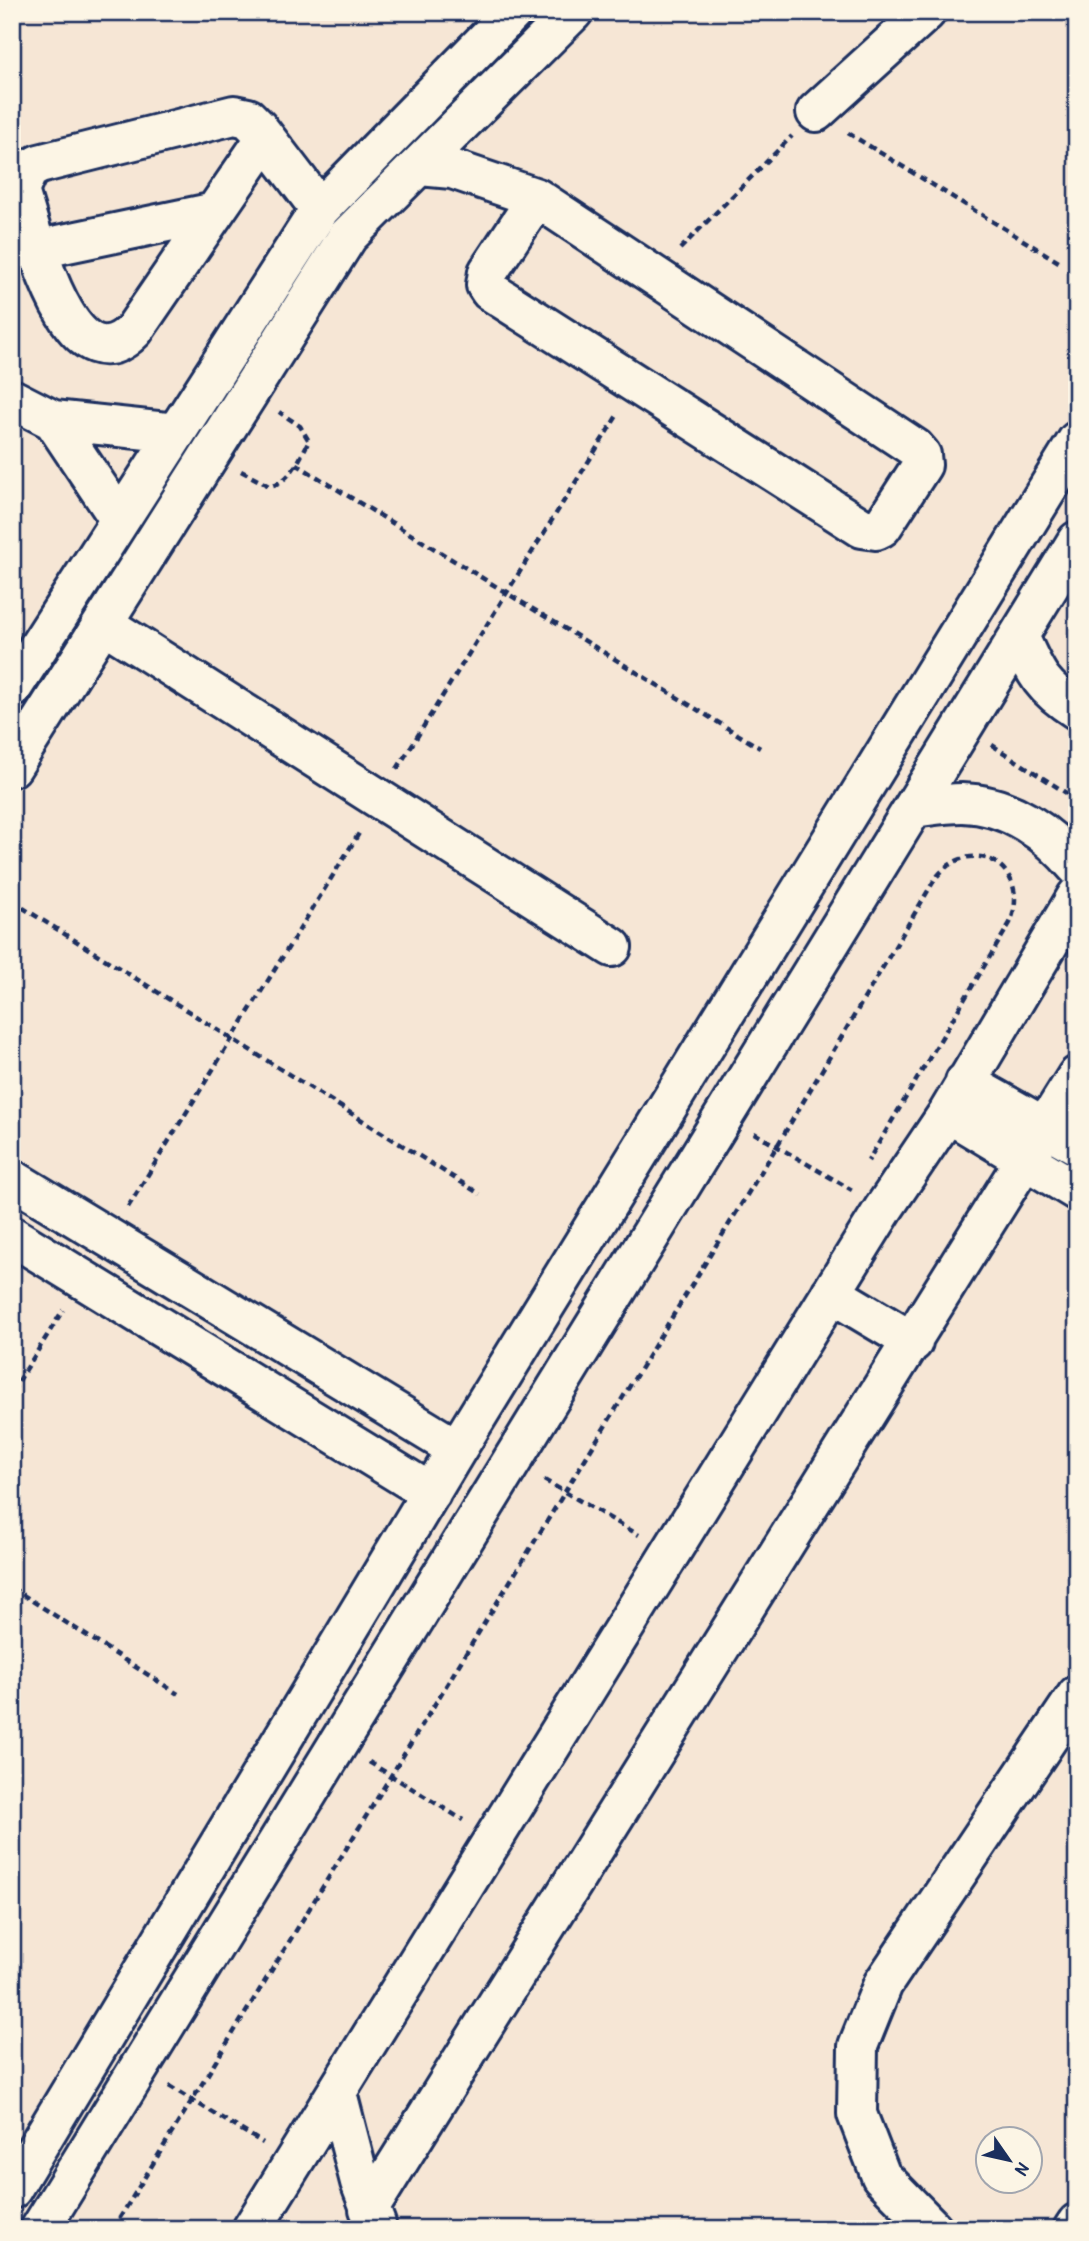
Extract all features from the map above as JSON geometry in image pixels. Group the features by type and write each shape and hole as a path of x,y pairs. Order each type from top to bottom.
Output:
{"street":[{"path":"12,688 320,209 513,12"},
{"path":"12,767 348,236 573,12"},
{"path":"816,112 926,12"},
{"path":"265,139 134,330 122,342 106,346 89,340 64,316 19,191 28,170 39,164 234,115 248,118 265,139 320,209"},
{"path":"420,166 452,169 537,198 915,448 921,456 922,465 882,527 869,531 490,291 486,285 488,272 537,198"},
{"path":"39,249 215,212"},
{"path":"12,399 53,421 176,433"},
{"path":"53,421 120,520"},
{"path":"12,2189 457,1450 1077,441"},
{"path":"40,2229 1077,541"},
{"path":"104,624 612,947"},
{"path":"1018,636 1037,677 1055,695 1077,710"},
{"path":"913,808 963,803 1012,814 1055,841 1077,867"},
{"path":"252,2229 831,1293 957,1097 1077,896"},
{"path":"374,2219 1026,1160 1061,1136 1077,1076"},
{"path":"957,1097 1061,1136"},
{"path":"957,1097 1026,1160 1077,1191"},
{"path":"12,1179 457,1450"},
{"path":"12,1236 431,1493"},
{"path":"831,1293 913,1342"},
{"path":"933,2229 881,2176 857,2114 858,2046 883,1984 1077,1695"},
{"path":"337,2093 347,2138 374,2219"},
{"path":"1073,2229 1077,2223"}],"path":[{"path":"654,275 816,112 1062,264"},
{"path":"109,1237 637,384"},
{"path":"212,452 269,486 284,481 296,464 309,441 306,432 250,392"},
{"path":"296,464 760,748"},
{"path":"963,726 1077,800"},
{"path":"113,2229 566,1493 943,868 967,856 993,860 1005,869 1015,888 1016,909 864,1166"},
{"path":"12,901 480,1194"},
{"path":"724,1116 884,1208"},
{"path":"850,1189 857,1178"},
{"path":"12,1392 82,1279"},
{"path":"512,1462 671,1552"},
{"path":"12,1588 178,1694"},
{"path":"338,1744 493,1839"},
{"path":"139,2068 294,2162"}]}
